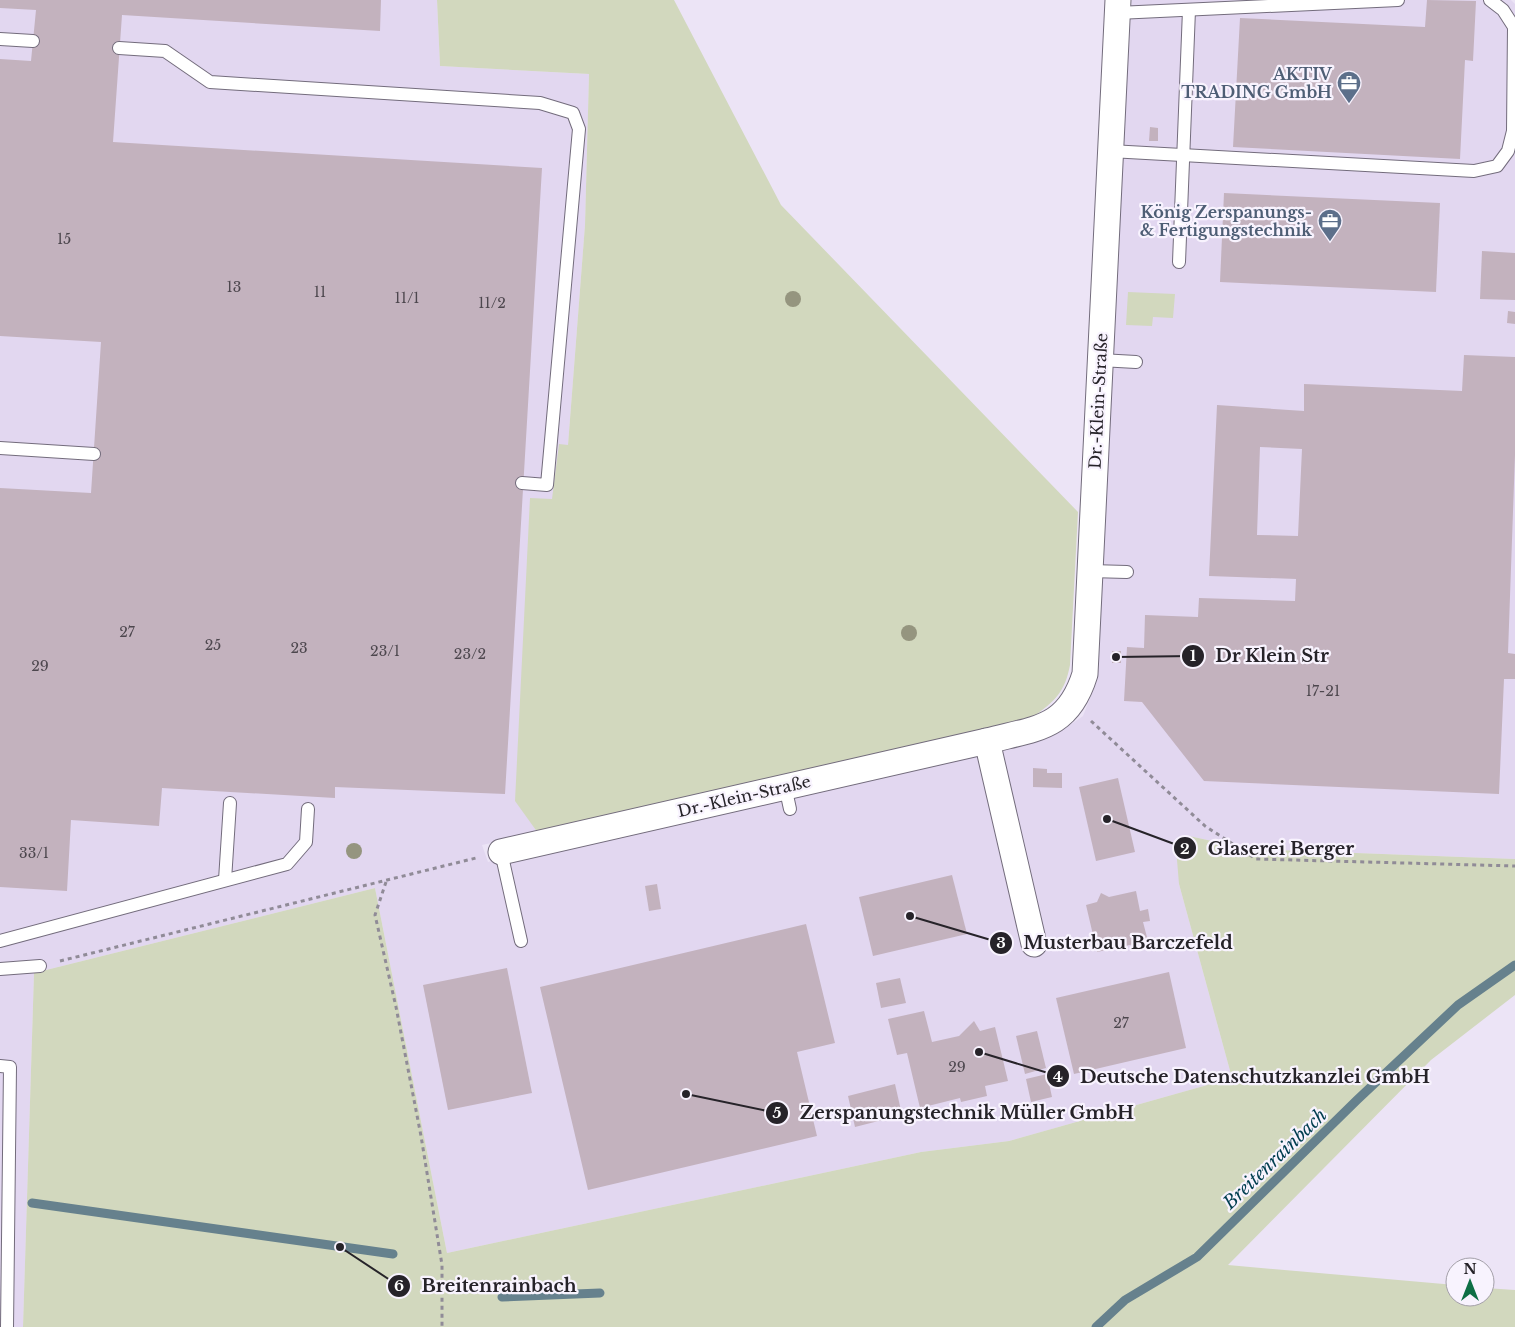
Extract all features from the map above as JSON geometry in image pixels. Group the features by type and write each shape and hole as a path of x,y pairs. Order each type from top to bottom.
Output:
{"street":[{"name":"Dr.-Klein-Straße","path":"501,852 788,797 1041,727 1061,716 1073,704 1085,674 1117,6"},
{"path":"987,741 1034,944"}],"lane":[{"path":"1117,6 1189,10 1398,0"},
{"path":"1110,151 1474,171 1497,166 1508,151 1513,131 1514,28 1503,10 1490,0"},
{"path":"1179,262 1189,10"},
{"path":"0,39 33,41"},
{"path":"119,48 165,51 210,82 540,103 573,114 580,129 547,485 522,483"},
{"path":"1100,360 1136,362"},
{"path":"0,448 94,454"},
{"path":"1090,571 1127,572"},
{"path":"226,880 230,803"},
{"path":"0,941 287,864 306,842 308,808"},
{"path":"501,852 521,941"},
{"path":"0,969 40,966"},
{"path":"0,1066 10,1068 7,1327"}],"path":[{"path":"1073,704 1205,826 1256,859 1515,866"},
{"path":"40,966 501,852"},
{"path":"386,881 375,915 418,1117 442,1265 442,1327"}],"shaded area":[{"path":"0,0 437,0 440,66 589,74 585,225 538,833 482,845 488,862 1057,734 1083,716 1098,678 1122,153 1132,0 1511,0 1515,4 1515,859 1249,849 1189,836 1179,884 1232,1078 1009,1141 921,1152 447,1253 375,888 34,973 23,1327 0,1327"}],"green space":[{"path":"437,0 674,0 781,205 1078,512 1070,665 1062,689 1053,701 1033,717 538,833 515,801 530,498 552,499 559,444 568,445 585,225 589,74 440,66"},
{"path":"1128,292 1175,294 1173,318 1153,317 1152,326 1126,325"},
{"path":"1189,836 1249,849 1515,859 1515,995 1431,1060 1228,1265 1445,1284 1445,1307 1495,1307 1495,1289 1515,1290 1515,1327 23,1327 34,973 375,888 447,1253 921,1152 1009,1141 1232,1078 1179,884 1176,848"}],"building":[{"path":"0,0 381,0 380,31 122,15 113,142 542,168 505,794 335,787 335,798 162,788 159,826 71,820 67,891 0,887 0,488 91,493 101,342 0,336 0,59 31,61 36,10 0,8"},
{"name":"AKTIV TRADING GmbH","path":"1427,0 1476,1 1473,61 1465,60 1460,159 1233,147 1240,18 1425,27"},
{"path":"1150,127 1158,128 1158,141 1149,141"},
{"name":"König Zerspanungs- & Fertigungstechnik","path":"1224,193 1440,203 1436,292 1220,282"},
{"path":"1482,251 1515,253 1515,300 1480,299"},
{"path":"1508,311 1515,312 1515,324 1507,323"},
{"path":"1464,355 1515,357 1515,455 1508,653 1515,654 1515,679 1504,679 1499,794 1204,781 1142,702 1124,701 1127,647 1144,648 1145,615 1198,617 1199,598 1295,601 1296,579 1209,576 1217,405 1304,411 1304,384 1462,391","holes":["1260,447 1302,449 1298,536 1257,535"]},
{"path":"1112,651 1121,651 1121,663 1112,663"},
{"path":"1033,768 1047,769 1047,773 1062,773 1062,788 1033,787"},
{"path":"1118,778 1135,852 1096,861 1079,787"},
{"path":"952,875 967,934 873,956 859,897"},
{"path":"657,884 661,909 649,911 645,886"},
{"path":"1136,891 1140,911 1148,909 1150,921 1143,922 1148,941 1097,952 1086,905 1097,902 1101,893 1109,897"},
{"path":"806,924 835,1043 797,1052 817,1136 588,1190 540,987"},
{"path":"507,968 532,1093 448,1110 423,985"},
{"path":"1169,972 1186,1048 1074,1074 1056,998"},
{"path":"900,978 906,1003 881,1008 876,983"},
{"path":"924,1011 932,1042 959,1036 974,1021 980,1031 995,1027 1008,1081 985,1086 987,1096 961,1102 960,1098 920,1108 907,1053 897,1055 888,1019"},
{"path":"1037,1031 1046,1068 1025,1074 1016,1036"},
{"path":"1047,1074 1052,1097 1031,1102 1026,1079"},
{"path":"895,1084 902,1115 855,1127 848,1096"}],"waterway":[{"name":"Breitenrainbach","path":"1096,1327 1125,1300 1197,1257 1357,1100 1458,1005 1515,965"},
{"name":"Breitenrainbach","path":"32,1203 393,1254"},
{"name":"Breitenrainbach","path":"502,1297 600,1293"}],"place":[{"name":"AKTIV TRADING GmbH","path":"1349,104"},
{"name":"König Zerspanungs- & Fertigungstechnik","path":"1330,242"},
{"name":"Dr Klein Str","path":"1116,657"},
{"name":"Glaserei Berger","path":"1107,819"},
{"name":"Musterbau Barczefeld","path":"910,916"},
{"name":"Deutsche Datenschutzkanzlei GmbH","path":"979,1052"},
{"name":"Zerspanungstechnik Müller GmbH","path":"686,1094"},
{"name":"Breitenrainbach","path":"340,1247"}]}
